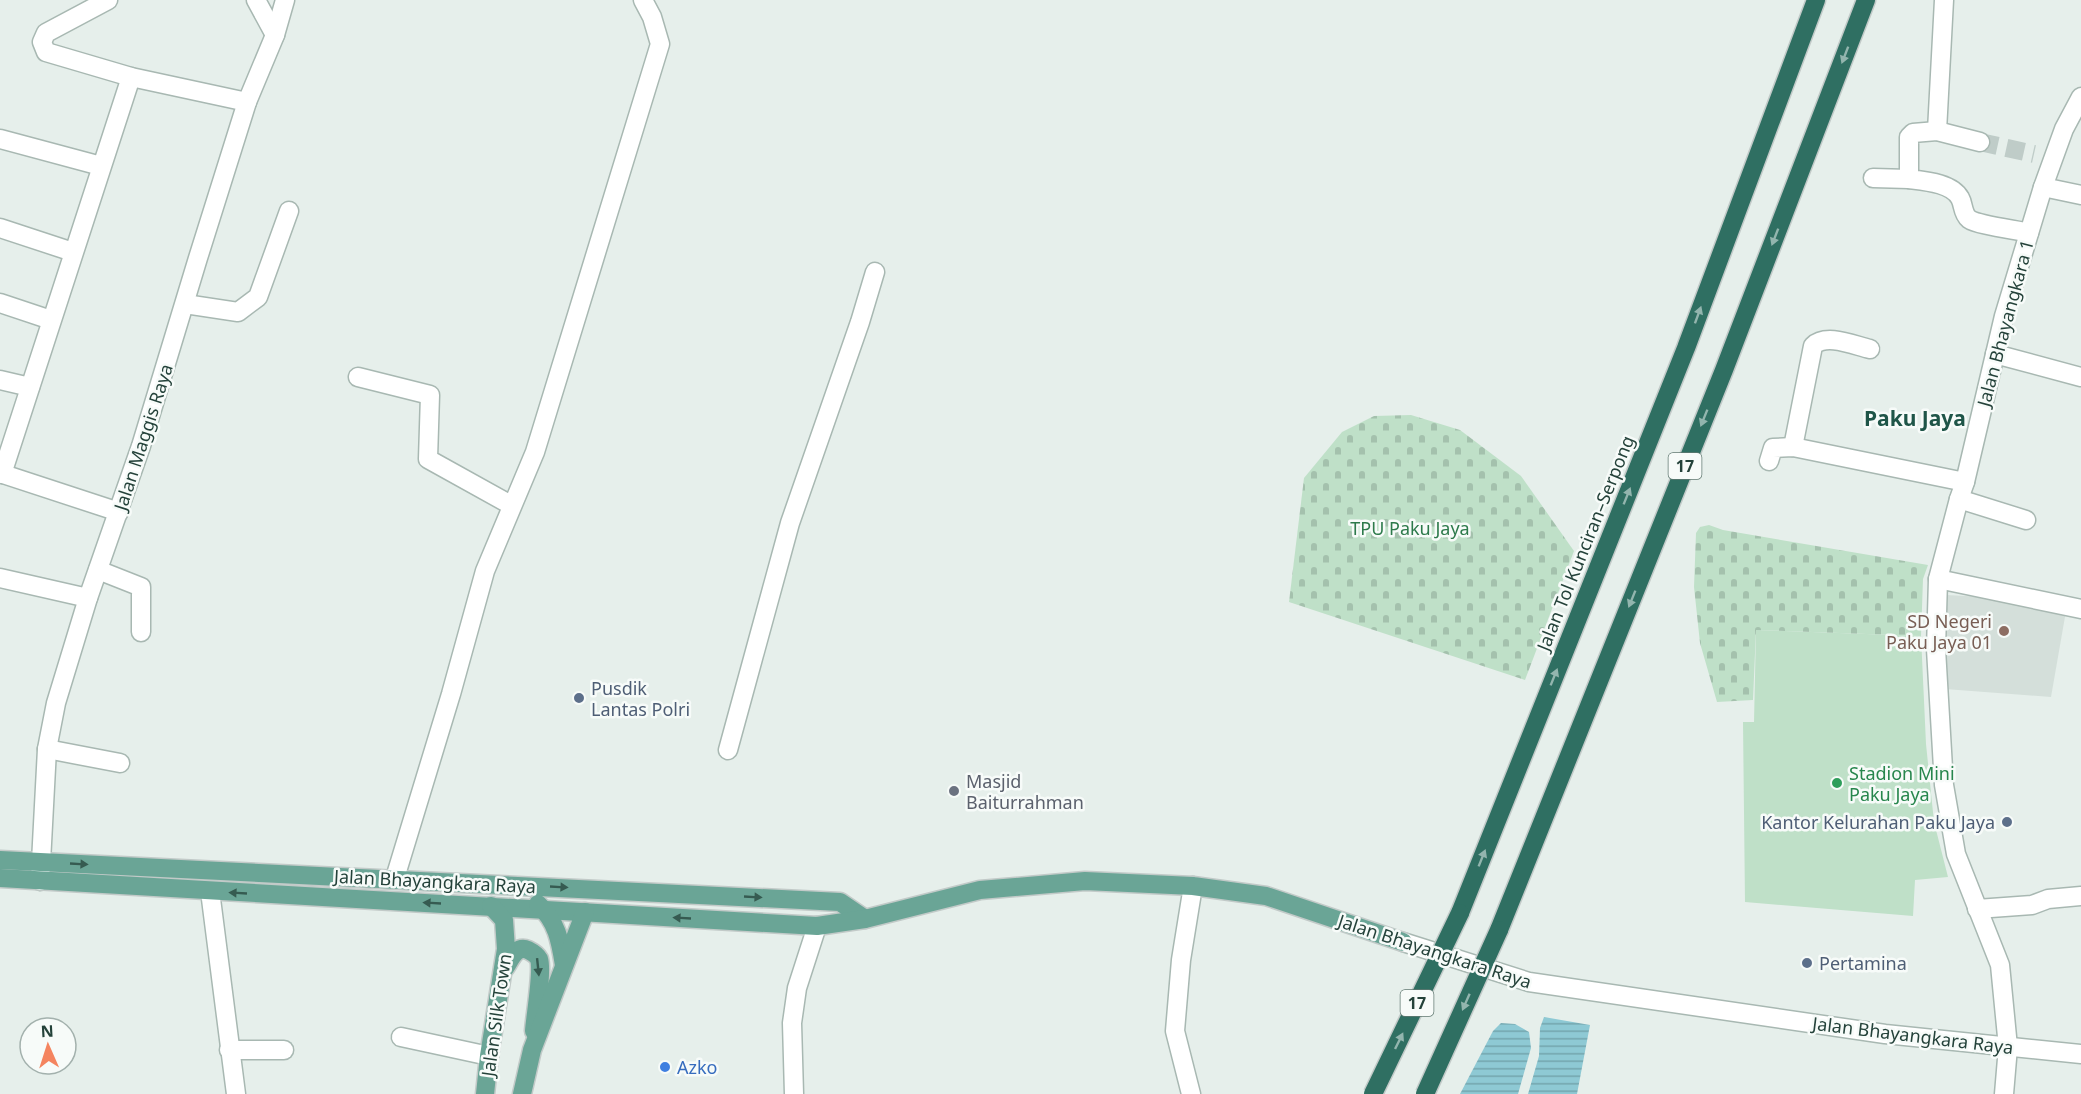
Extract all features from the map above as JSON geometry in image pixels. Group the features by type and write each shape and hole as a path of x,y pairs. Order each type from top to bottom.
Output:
{"highway":[{"name":"Jalan Tol Kunciran–Serpong","path":"1373,1094 1460,913 1686,348 1816,0"},
{"name":"17","path":"1425,1094 1499,930 1724,370 1866,0"}],"main road":[{"name":"Jalan Bhayangkara Raya","path":"0,860 517,884 840,902 865,919"},
{"path":"154,888 155,867"},
{"name":"Jalan Bhayangkara Raya","path":"0,878 817,926 865,919 980,890 1085,881 1192,886 1266,896 1403,942"},
{"path":"517,884 544,910 559,933 565,967"},
{"name":"Jalan Silk Town","path":"485,1094 506,949 504,921 491,906"},
{"name":"Jalan Silk Town","path":"522,1094 532,1050 585,912"},
{"path":"503,971 516,951 523,948 533,952 539,959 540,972 532,1050"}],"street":[{"path":"108,0 46,33 42,47 46,52 131,76 247,102"},
{"path":"256,0 275,34"},
{"name":"Jalan Maggis Raya","path":"40,881 47,749 56,703 88,598 119,512 247,102 275,34 285,0"},
{"path":"395,878 451,694 485,571 535,452 660,44 652,17 643,0"},
{"path":"1937,131 1944,0"},
{"path":"119,512 1,473 131,76"},
{"name":"Jalan Bhayangkara 1","path":"2004,1094 2008,1047 2000,965 1956,854 1944,785 1936,649 1938,579 1995,354 2043,187 2043,156 2064,129 2081,97"},
{"path":"1909,179 1909,137 1913,133 1937,131 1980,142"},
{"path":"0,139 101,166"},
{"path":"1873,178 1931,182 1953,190 1961,199 1963,211 1970,220 2029,233"},
{"path":"2043,187 2081,195"},
{"path":"185,304 238,312 258,297 289,211"},
{"path":"0,228 73,252"},
{"path":"728,750 790,524 875,272"},
{"path":"0,303 51,320"},
{"path":"1793,447 1813,346 1827,339 1870,349"},
{"path":"1995,354 2081,377"},
{"path":"358,377 430,395 428,459 511,505"},
{"path":"0,380 30,387"},
{"path":"1769,461 1773,448 1793,447 1962,490 2026,520"},
{"path":"98,570 141,587 141,632"},
{"path":"0,578 88,598"},
{"path":"1938,579 2081,609"},
{"path":"47,749 120,764"},
{"path":"1191,1094 1175,1031 1181,960 1192,886"},
{"path":"210,891 236,1094"},
{"path":"1977,909 2032,905 2048,899 2081,896"},
{"path":"794,1094 792,1023 797,988 817,926"},
{"name":"Jalan Bhayangkara Raya","path":"1403,942 1529,982 1885,1034 2081,1054"},
{"path":"401,1037 489,1056"},
{"path":"229,1050 284,1050"}],"shaded area":[{"name":"SD Negeri Paku Jaya 01","path":"1946,595 2024,599 2066,611 2051,697 1945,689"}],"green space":[{"name":"TPU Paku Jaya","path":"1411,415 1460,430 1521,476 1574,551 1525,680 1289,602 1304,478 1342,432 1374,416"},
{"path":"1709,525 1723,530 1928,565 1923,579 1921,636 1756,630 1753,700 1717,702 1700,643 1694,587 1696,533 1700,527"},
{"name":"Stadion Mini Paku Jaya","path":"1756,630 1921,636 1926,744 1934,822 1948,877 1915,880 1913,916 1745,902 1743,722 1754,722"}],"water":[{"path":"1544,1017 1590,1025 1577,1094 1528,1094 1539,1056 1540,1028"},
{"path":"1501,1023 1515,1024 1529,1032 1531,1048 1518,1094 1460,1094 1493,1031"}],"tunnel":[{"path":"1980,142 2034,154"}],"place":[{"name":"SD Negeri Paku Jaya 01","path":"2004,631"},
{"name":"Pusdik Lantas Polri","path":"579,698"},
{"name":"Stadion Mini Paku Jaya","path":"1837,783"},
{"name":"Masjid Baiturrahman","path":"954,791"},
{"name":"Kantor Kelurahan Paku Jaya","path":"2007,822"},
{"name":"Pertamina","path":"1807,963"},
{"name":"Azko","path":"665,1067"}],"district":[{"name":"Paku Jaya","path":"1915,418"}]}
